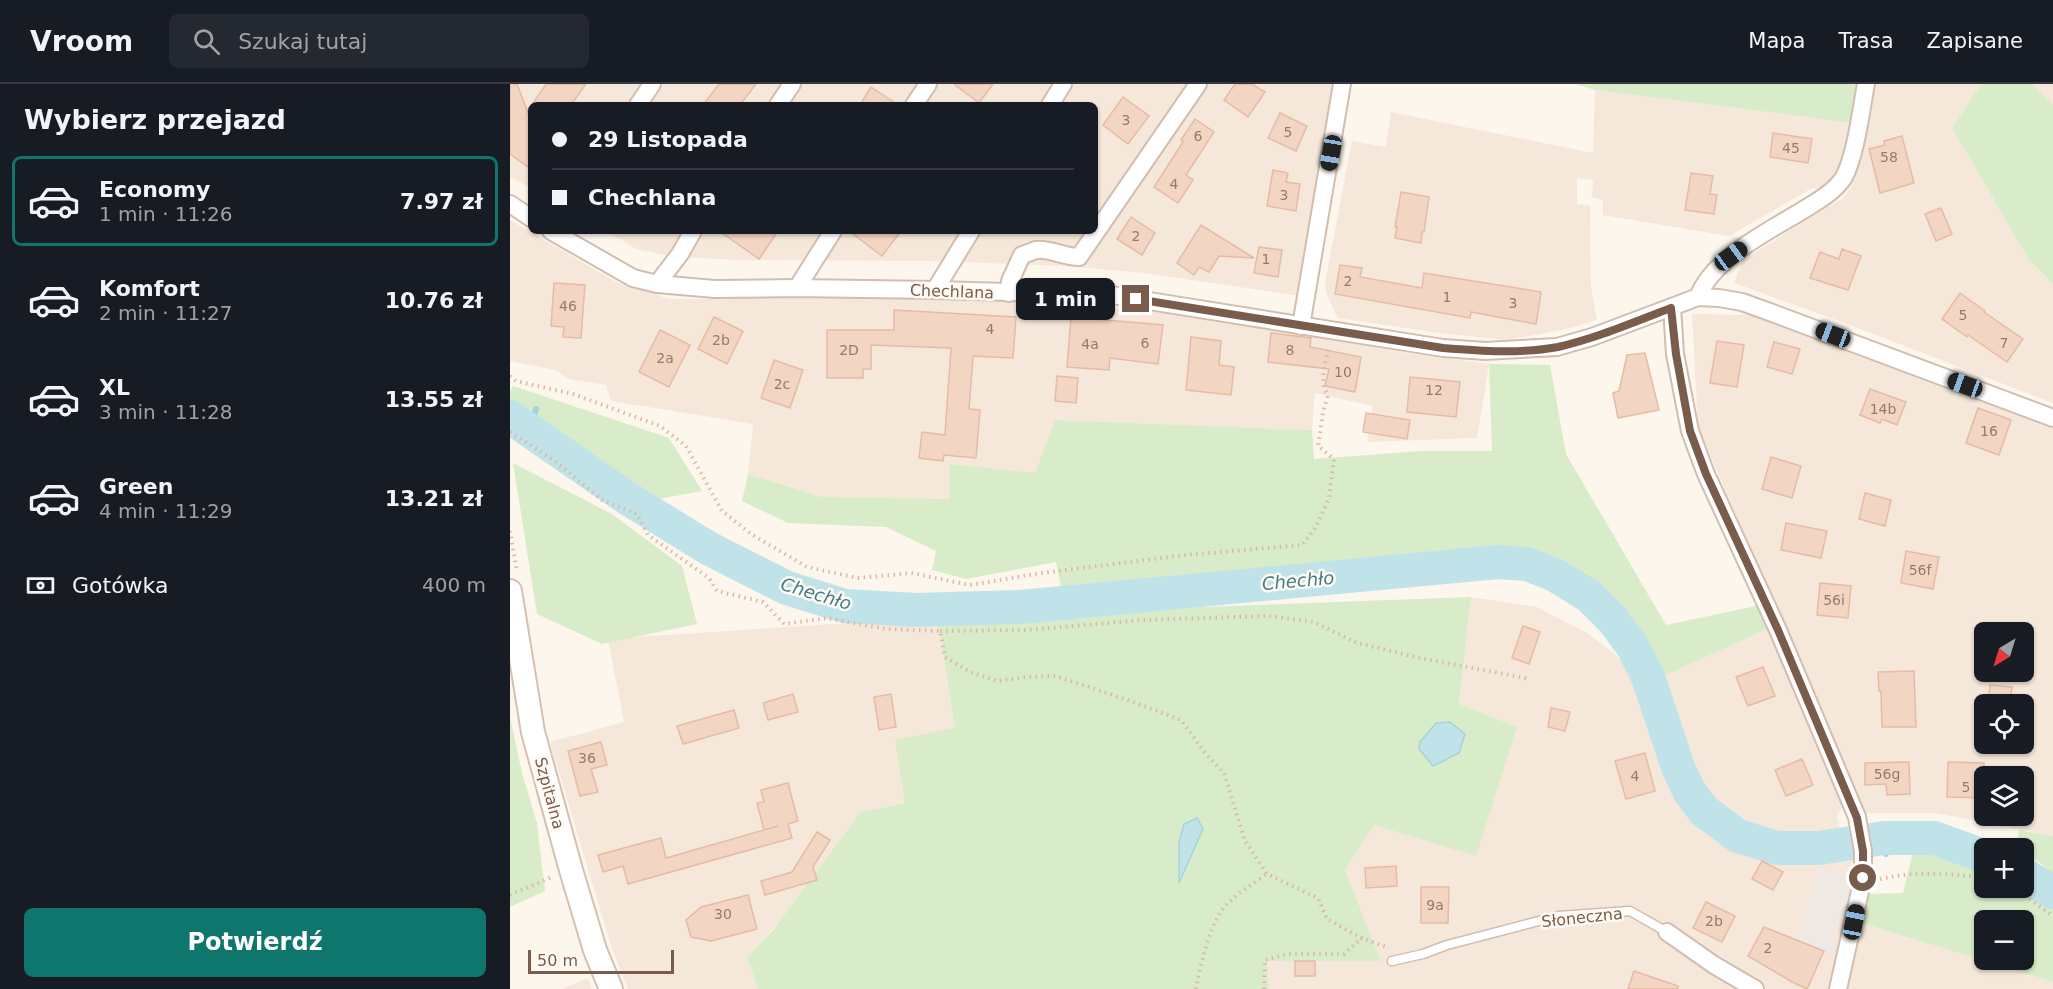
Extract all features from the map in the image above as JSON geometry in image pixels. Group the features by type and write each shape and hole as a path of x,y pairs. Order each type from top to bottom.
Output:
{"street":[{"path":"640,102 652,84"},
{"path":"780,102 792,84"},
{"path":"916,102 928,84"},
{"path":"1052,102 1063,84"},
{"path":"1098,229 1198,84"},
{"path":"1301,326 1342,84"},
{"path":"1698,297 1708,278 1731,256 1820,199 1843,179 1852,154 1866,84"},
{"path":"510,204 528,216"},
{"name":"Chechlana","path":"557,234 633,278 657,284 715,290 797,288 1112,295 1443,348 1485,351 1557,347 1592,338 1698,297 1719,297 1742,302 2053,418"},
{"path":"657,284 680,254 691,234"},
{"path":"797,288 831,234"},
{"path":"935,290 969,234"},
{"path":"1009,293 1010,281 1022,255 1037,250 1066,257 1079,257 1095,234"},
{"path":"1671,308 1676,354 1690,431 1706,474 1778,630 1857,818 1863,851 1862,884 1839,989"},
{"name":"Szpitalna","path":"510,591 533,732 574,881 611,989"},
{"name":"Słoneczna","path":"1667,932 1714,965 1755,989"}],"lane":[{"name":"Słoneczna","path":"1392,961 1423,954 1488,933 1558,916 1630,911 1667,932"}],"path":[{"path":"510,376 516,381 573,394 660,426 686,446 722,511 751,534 807,567 858,578 911,573 970,585 1042,573 1185,555 1302,545 1316,527 1329,498 1334,459 1318,446 1328,395 1322,382 1332,331"},
{"path":"510,432 555,461 602,500 638,514 648,535 709,578 717,591 763,603 784,624 827,618 886,629 1027,630 1142,620 1269,616 1314,622 1357,643 1420,658 1530,679"},
{"path":"940,631 945,657 970,672 997,681 1056,676 1181,720 1205,753 1224,773 1245,841 1267,874 1318,898 1327,919 1362,938 1407,957"},
{"path":"1862,884 1903,874 1953,873 1974,876"},
{"path":"1196,989 1202,957 1221,912 1247,888 1267,874"},
{"path":"510,894 556,875"},
{"path":"2028,898 2053,916"},
{"path":"1264,989 1265,960 1287,954 1344,954 1362,938"}],"shaded area":[{"path":"510,84 1334,84 1300,296 1144,273 1065,266 935,261 739,260 676,257 636,249 612,234 1098,234 1098,102 528,102 528,186 510,177"},
{"path":"1872,84 1981,84 1952,128 2029,260 2053,284 2053,403 1734,283 1743,260 1843,198 1852,186"},
{"path":"2032,84 2053,84 2053,105"},
{"path":"1595,90 1852,123 1847,152 1824,189 1812,188 1729,236 1603,215 1603,200 1592,197 1593,180 1577,178 1577,204 1590,206 1591,286 1597,320 1567,329 1507,340 1446,334 1338,318 1326,293 1325,283 1352,141 1386,147 1391,112 1593,153"},
{"path":"510,220 528,231 528,234 534,234 616,282 669,299 939,296 1067,303 1146,310 1406,353 1489,364 1477,438 1367,442 1373,406 1315,393 1312,430 1055,420 1035,474 950,464 951,499 822,497 748,474 753,424 611,401 606,385 569,379 555,370 510,361"},
{"path":"1692,314 1754,315 2053,428 2053,836 2002,826 2034,826 2034,766 1974,766 1974,820 1936,813 1862,813 1858,796 1698,427"},
{"path":"1471,597 1537,607 1589,634 1626,663 1677,788 1693,820 1723,842 1776,860 1867,854 1858,922 1974,958 1974,970 2014,970 2053,982 2053,989 1269,989 1266,961 1380,960 1345,870 1374,825 1476,855 1459,704"},
{"path":"935,617 940,634 955,728 905,803 883,807 747,957 758,989 628,989 611,946 550,742 624,722 608,639"},
{"path":"1767,629 1846,799 1837,816 1840,829 1802,837 1759,828 1720,805 1704,786 1662,677"},
{"path":"1819,869 1853,875 1847,916 1839,925 1832,925 1830,944 1837,945 1840,952 1824,951 1799,941"},
{"path":"588,978 592,989 562,989"}],"green space":[{"path":"1575,84 1856,84 1852,123 1595,90"},
{"path":"1981,84 2032,84 2053,105 2053,284 2029,260 1952,128"},
{"path":"1489,364 1550,365 1566,454 1666,625 1756,606 1767,629 1662,677 1619,608 1570,574 1530,559 1489,551 1062,592 1056,562 966,579 932,570 936,551 886,527 788,523 742,501 748,474 822,497 950,499 950,464 1035,473 1055,420 1312,430 1314,459 1422,451 1492,451"},
{"path":"513,386 669,438 702,491 654,500 510,406 510,391"},
{"path":"513,463 612,514 682,566 697,624 602,644 537,614"},
{"path":"1471,597 1459,704 1517,727 1476,856 1374,825 1345,870 1381,961 1267,961 1269,989 758,989 747,957 773,930 861,812 905,803 895,740 955,728 940,634 935,617"},
{"path":"510,717 522,773 537,823 545,891 510,907"},
{"path":"540,795 599,985 582,950 537,797"},
{"path":"2019,830 2053,836 2053,873 2034,858 2034,838 2018,838"},
{"path":"1931,847 1974,861 1974,898 2034,898 2034,889 2053,899 2053,982 2014,970 2034,970 2034,910 1974,910 1974,958 1858,922 1865,894 1903,893 1914,848"}],"water":[{"path":"1450,722 1465,734 1459,753 1433,766 1419,749 1420,742 1436,723"},
{"path":"1197,818 1203,829 1179,883 1179,842 1184,824"}],"building":[{"path":"510,84 517,84 528,113 528,167 510,154"},
{"path":"546,84 586,84 573,102 534,102"},
{"path":"719,84 756,84 742,102 705,102"},
{"path":"954,84 993,84 978,102"},
{"path":"1235,84 1252,84 1265,92 1248,117 1224,100"},
{"path":"871,87 894,102 862,102"},
{"path":"1123,97 1149,116 1128,144 1103,125"},
{"path":"1280,113 1307,126 1296,151 1268,138"},
{"path":"1195,119 1214,132 1186,175 1193,180 1178,203 1154,187"},
{"path":"1773,133 1812,139 1808,163 1770,157"},
{"path":"1902,136 1914,183 1880,193 1869,149 1885,145 1884,141"},
{"path":"1273,170 1288,173 1286,182 1300,184 1296,211 1267,206"},
{"path":"1691,173 1713,176 1710,194 1717,195 1714,214 1685,210"},
{"path":"1401,192 1429,197 1421,243 1395,238"},
{"path":"1941,208 1952,234 1936,241 1925,214"},
{"path":"1131,217 1155,233 1142,255 1117,239"},
{"path":"1201,225 1254,258 1219,256 1209,272 1199,267 1194,275 1177,263"},
{"path":"723,234 776,234 759,259"},
{"path":"853,234 899,234 882,256"},
{"path":"1259,247 1282,250 1278,277 1254,273"},
{"path":"1842,249 1861,256 1848,290 1810,278 1820,252 1839,259"},
{"path":"1340,265 1362,268 1360,277 1422,288 1424,273 1541,292 1536,324 1471,312 1470,318 1335,294"},
{"path":"554,283 585,285 581,338 563,337 564,327 551,326"},
{"path":"1960,293 2023,339 2007,362 1942,319"},
{"path":"894,310 1016,317 1013,358 973,356 969,409 980,410 976,458 944,455 943,461 919,458 922,432 945,435 951,348 871,345 871,369 863,369 863,378 827,378 827,330 894,330"},
{"path":"714,317 743,331 727,364 698,349"},
{"path":"1071,317 1163,325 1158,364 1110,358 1109,370 1067,367"},
{"path":"660,330 690,345 669,387 639,372"},
{"path":"1271,333 1311,338 1310,347 1361,357 1355,392 1325,386 1329,369 1268,362"},
{"path":"1191,337 1221,341 1219,365 1234,367 1231,395 1186,390"},
{"path":"1717,341 1744,345 1737,387 1710,383"},
{"path":"1774,342 1800,349 1792,374 1767,367"},
{"path":"1645,353 1659,410 1618,418 1613,393 1619,391 1627,355"},
{"path":"774,360 803,370 790,408 761,398"},
{"path":"1057,376 1078,378 1076,403 1055,401"},
{"path":"1410,377 1460,382 1456,417 1407,412"},
{"path":"1870,389 1906,402 1897,425 1882,419 1880,423 1860,415"},
{"path":"1978,408 2011,420 1999,455 1966,443"},
{"path":"1366,413 1410,420 1407,439 1363,432"},
{"path":"1771,457 1801,466 1792,498 1762,489"},
{"path":"1865,493 1891,500 1885,526 1859,519"},
{"path":"1786,523 1827,531 1821,558 1781,550"},
{"path":"1906,551 1939,557 1933,589 1901,583"},
{"path":"1820,583 1851,586 1848,618 1817,615"},
{"path":"1523,626 1540,632 1529,664 1512,658"},
{"path":"1763,667 1775,696 1748,706 1736,677"},
{"path":"1914,671 1916,727 1882,727 1878,672"},
{"path":"1990,685 2012,687 2011,694 1989,694"},
{"path":"793,694 798,712 768,720 763,703"},
{"path":"891,694 896,727 879,730 874,697"},
{"path":"1551,708 1570,712 1565,731 1548,727"},
{"path":"734,710 739,728 683,744 677,726"},
{"path":"601,742 607,765 591,769 598,792 580,796 568,751"},
{"path":"1645,753 1655,791 1626,799 1615,761"},
{"path":"1802,759 1813,785 1786,796 1775,770"},
{"path":"1909,762 1910,794 1887,795 1886,784 1865,785 1865,763"},
{"path":"1948,762 1984,763 1984,766 1974,766 1974,798 1947,797"},
{"path":"788,783 798,821 788,824 792,838 628,884 623,866 603,872 598,855 661,838 666,858 764,830 757,803 764,802 761,790"},
{"path":"817,832 830,840 813,867 817,880 765,895 761,881 792,872"},
{"path":"1762,861 1783,872 1773,890 1752,879"},
{"path":"1396,866 1397,886 1366,888 1365,868"},
{"path":"1421,887 1449,887 1448,923 1421,923"},
{"path":"748,895 757,929 711,941 691,937 686,920 701,907"},
{"path":"1706,902 1735,916 1722,942 1693,928"},
{"path":"1764,927 1824,951 1807,989 1748,956"},
{"path":"1295,961 1315,961 1315,976 1295,976"},
{"path":"1634,971 1678,986 1678,989 1628,989"}],"waterway":[{"path":"530,431 536,409"},
{"name":"Chechło","path":"510,417 627,498 708,548 787,588 845,606 916,610 1020,607 1498,562 1527,564 1555,575 1589,596 1613,620 1633,647 1648,677 1678,767 1689,791 1704,811 1738,836 1777,848 1819,848 1884,838 1934,838 1974,852"},
{"path":"1886,854 1892,838"},
{"name":"Chechło","path":"2034,881 2053,892"}],"route":[{"path":"1136,299 1443,348 1485,351 1557,347 1592,338 1671,308 1681,387 1690,431 1706,474 1778,630 1857,818 1863,851 1863,878"}]}
